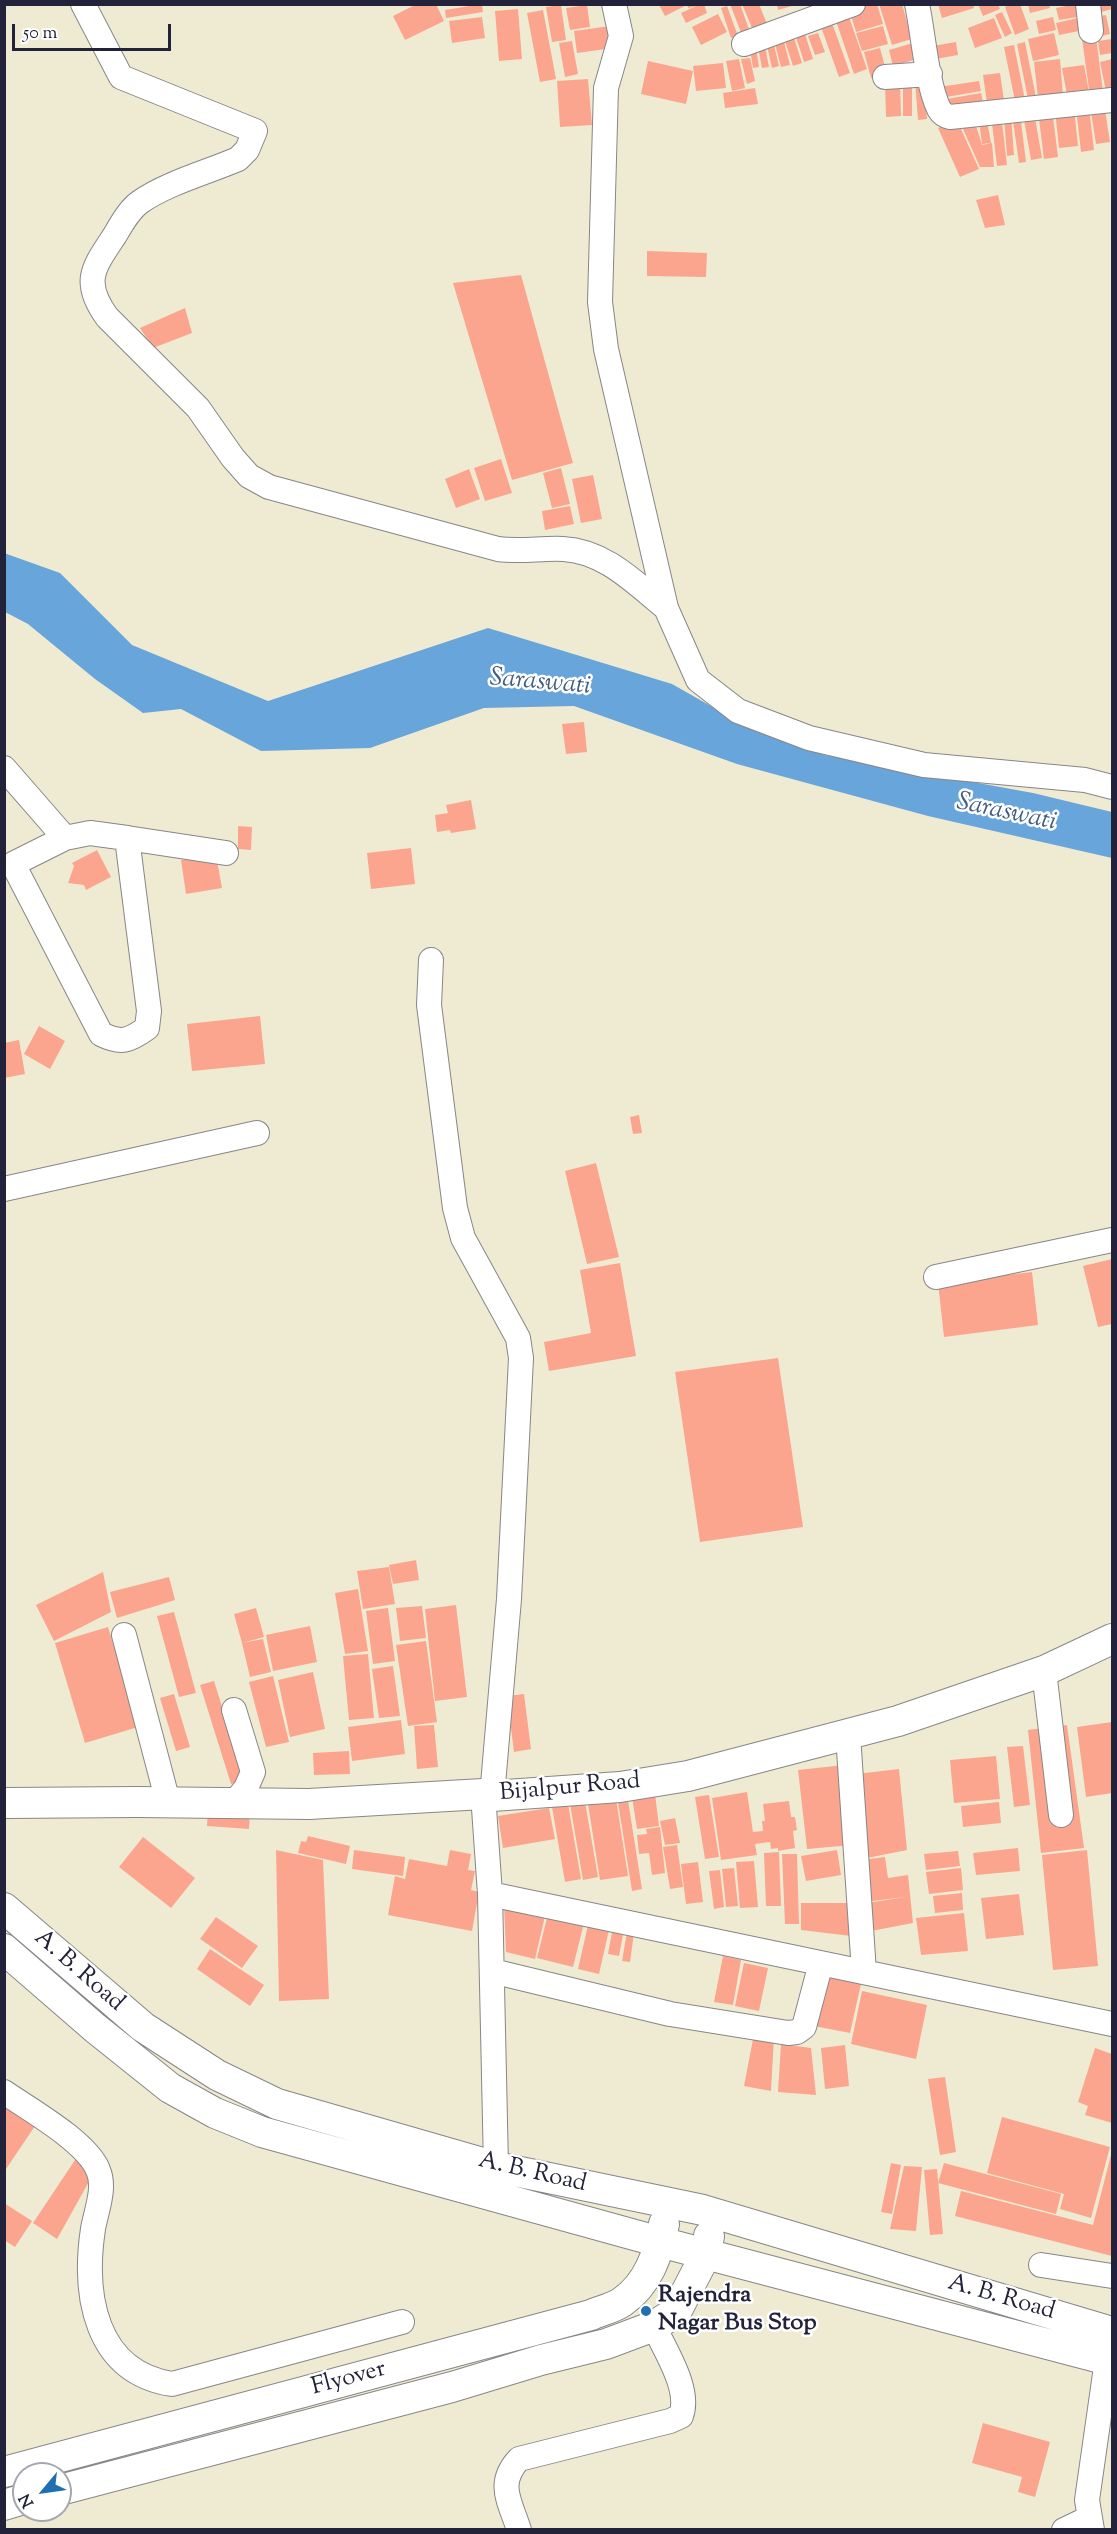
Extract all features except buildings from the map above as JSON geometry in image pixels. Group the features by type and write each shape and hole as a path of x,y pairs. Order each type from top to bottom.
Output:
{"main road":[{"name":"Bijalpur Road","path":"4,1803 309,1804 620,1787 688,1776 898,1721 1044,1671 1113,1639"},
{"name":"A. B. Road","path":"4,1908 143,2027 217,2075 277,2104 496,2167 714,2214 1111,2351"},
{"name":"A. B. Road","path":"5,1952 170,2088 215,2113 262,2132 705,2254 1111,2351"},
{"name":"Flyover","path":"4,2472 591,2315 621,2303 646,2280 660,2242 669,2203"},
{"name":"Flyover","path":"72,2487 452,2387 530,2363 606,2344 654,2326 676,2312 705,2254 714,2214"}],"street":[{"path":"83,4 121,77 255,131 247,150 238,159 152,195 129,212 93,269 92,285 97,303 107,317 198,408 233,458 249,476 268,488 498,549 521,552 562,549 585,552 606,560 666,608"},
{"path":"614,4 621,36 606,88 600,303 606,348 666,608 698,680 738,711 809,738 924,765 1085,780 1113,787"},
{"path":"744,44 853,4"},
{"path":"917,4 930,74 939,109 944,115 950,117 1113,100"},
{"path":"1088,4 1091,31"},
{"path":"885,77 930,74"},
{"path":"4,768 65,838"},
{"path":"127,838 149,1011 147,1028 131,1040 112,1040 101,1034 9,867 65,838 90,833 127,838 226,853"},
{"path":"431,960 429,1005 455,1208 463,1238 518,1338 520,1358 509,1599 488,1795 496,2167"},
{"path":"4,1189 257,1133"},
{"path":"936,1276 1113,1240"},
{"path":"124,1635 168,1802"},
{"path":"1044,1671 1061,1815"},
{"path":"234,1710 252,1772 246,1788 234,1803"},
{"path":"848,1735 864,1972"},
{"path":"490,1894 1113,2024"},
{"path":"492,1971 670,2014 788,2033 797,2032 804,2027 821,1963"},
{"path":"4,2092 80,2146 93,2160 100,2174 101,2187 93,2231 90,2271 92,2299 99,2326 113,2352 129,2368 151,2381 172,2384 402,2322"},
{"path":"1041,2265 1113,2276"},
{"path":"519,2529 505,2484 510,2470 519,2459 670,2421 681,2416 684,2407 684,2392 654,2326"},
{"path":"1064,2529 1091,2524 1087,2500 1111,2351"}],"water":[{"name":"Saraswati","path":"4,553 60,573 132,645 268,701 488,628 672,684 746,726 824,755 1033,793 1112,812 1112,858 928,816 737,764 574,706 484,708 370,748 261,751 181,709 143,713 95,679 28,624 5,612"}],"place":[{"name":"Rajendra Nagar Bus Stop","path":"646,2311"}]}
